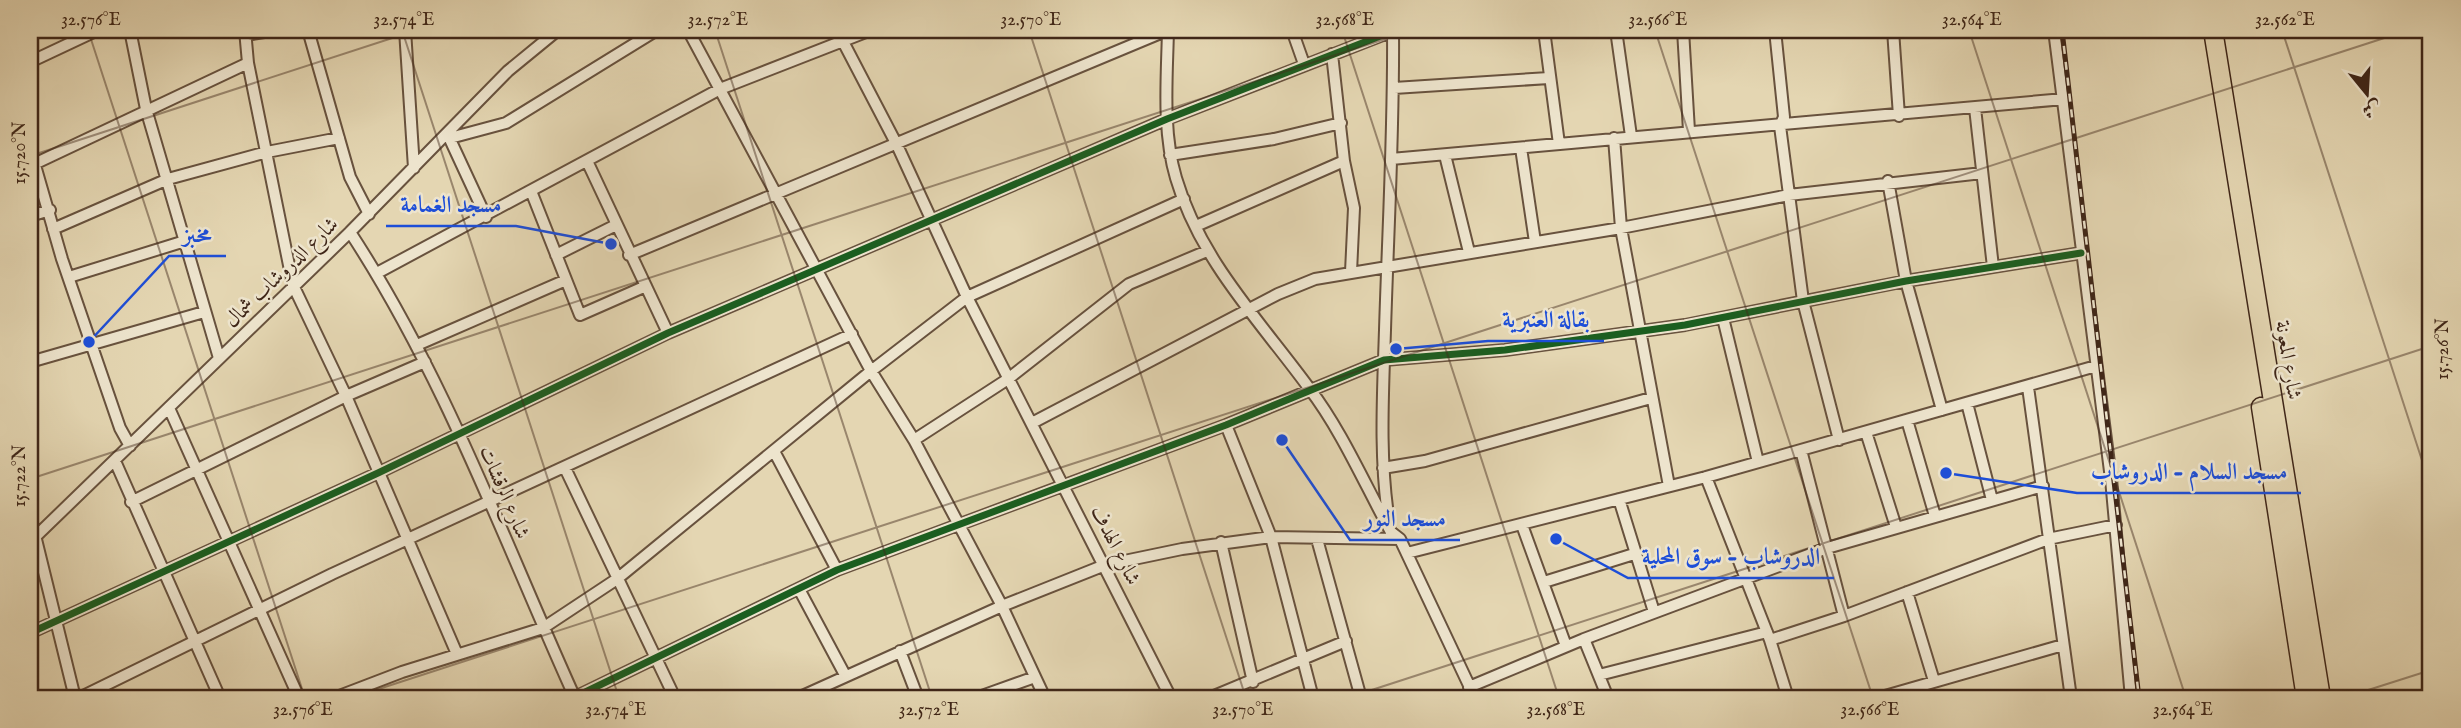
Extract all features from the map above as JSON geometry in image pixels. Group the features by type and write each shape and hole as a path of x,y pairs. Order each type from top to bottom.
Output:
{"highway":[{"name":"شارع المعونة","path":"2203,30 2306,698"},
{"name":"شارع المعونة","path":"2213,30 2321,698"}],"street":[{"path":"30,62 98,30"},
{"path":"130,30 146,109 219,358"},
{"path":"276,30 245,32 248,63 293,285 345,396 457,654"},
{"path":"308,30 358,196 369,214"},
{"path":"405,30 414,168"},
{"name":"شارع الدروشاب شمال","path":"33,540 449,136 508,71 558,30"},
{"path":"486,217 449,136 506,123 657,30"},
{"path":"688,30 871,371 914,440 1002,606 1045,698"},
{"path":"377,273 486,217 720,89 840,35 871,30"},
{"path":"629,255 1168,30 1167,119 1170,155 1196,226 1208,251 1248,310 1311,390 1407,553 1475,698"},
{"path":"1286,30 1295,43"},
{"path":"1292,30 1304,64"},
{"path":"1544,30 1559,144"},
{"path":"1616,30 1631,136"},
{"path":"1683,30 1689,131"},
{"path":"1774,30 1784,117 1780,126 1803,301 1839,440"},
{"path":"1893,30 1899,116"},
{"path":"2054,30 2116,525 2131,698"},
{"path":"30,633 378,473 668,333 1167,119 1394,31 1382,468 1395,535"},
{"name":"شارع الهدف","path":"840,35 897,145 967,297 1171,698"},
{"path":"1332,54 1344,161 1354,208 1351,272"},
{"path":"32,165 248,63"},
{"path":"1394,89 1549,78"},
{"path":"1391,159 1689,131 1899,116 2064,99"},
{"path":"1975,108 1993,267"},
{"path":"1170,155 1274,139 1341,123"},
{"path":"53,229 167,179 267,152 339,138"},
{"path":"1614,138 1621,228 1669,486"},
{"path":"30,148 32,165 50,210 53,229 92,346 120,428 130,446"},
{"path":"1521,148 1535,242"},
{"path":"1445,155 1469,252"},
{"path":"587,161 668,333"},
{"path":"1196,226 1344,161"},
{"path":"1032,423 1297,286 1351,272 1621,228 1789,195 1888,181 1982,173"},
{"path":"1888,181 1906,281 1942,410"},
{"path":"531,191 578,312 583,315 646,286"},
{"path":"334,698 457,654 543,628 617,579 775,453 871,371 967,297 1184,199"},
{"path":"30,215 50,210"},
{"path":"556,255 616,225"},
{"name":"شارع الرقشات","path":"351,232 417,345 574,698"},
{"path":"69,277 185,241"},
{"path":"914,440 1008,379 1129,284 1208,251"},
{"path":"574,698 837,570 957,523 1065,486 1226,425 1384,360 1505,350 1640,331 1723,318 1906,281 2081,253"},
{"path":"417,345 566,280"},
{"path":"30,362 204,312"},
{"path":"1723,318 1758,462"},
{"path":"30,515 33,540 77,698 332,575 852,334"},
{"path":"131,502 345,396 425,362"},
{"path":"1407,553 1706,477 2096,366"},
{"path":"2028,387 2071,698"},
{"path":"1382,468 1425,461 1651,398"},
{"path":"1967,403 1992,500"},
{"path":"169,408 299,698"},
{"path":"1907,420 1935,516"},
{"path":"1226,425 1271,537 1313,698"},
{"path":"1866,432 1896,527"},
{"path":"1801,450 1844,616"},
{"path":"775,453 837,570"},
{"path":"115,461 220,698"},
{"path":"565,468 675,698"},
{"path":"1706,477 1769,636 1788,698"},
{"path":"1469,687 1584,639 1827,548 2043,486"},
{"path":"1619,499 1654,612"},
{"path":"1522,524 1566,646"},
{"path":"1599,676 1844,616 2048,539 2116,525"},
{"path":"797,698 1002,606 1105,565 1221,542 1271,537 1317,539 1395,535"},
{"path":"1317,539 1361,698"},
{"path":"1221,542 1253,682"},
{"path":"1544,582 1634,554"},
{"path":"799,589 845,675"},
{"path":"1908,592 1934,681"},
{"path":"1584,639 1608,698"},
{"path":"1209,698 1253,682 1346,641"},
{"path":"1878,698 2063,645"},
{"path":"900,651 918,698"},
{"path":"976,698 1035,677"}],"railway":[{"path":"2062,30 2139,698"}],"cycle path":[{"path":"30,633 378,473 668,333 1167,119 1393,31"},
{"path":"573,698 837,570 1226,425 1384,360 1505,350 1685,325 1906,281 2081,253"}],"place":[{"name":"مسجد الغمامة","path":"611,244"},
{"name":"مخبز","path":"89,342"},
{"name":"بقالة العنبرية","path":"1396,349"},
{"name":"مسجد النور","path":"1282,440"},
{"name":"مسجد السلام - الدروشاب","path":"1946,473"},
{"name":"الدروشاب - سوق المحلية","path":"1556,539"}]}
